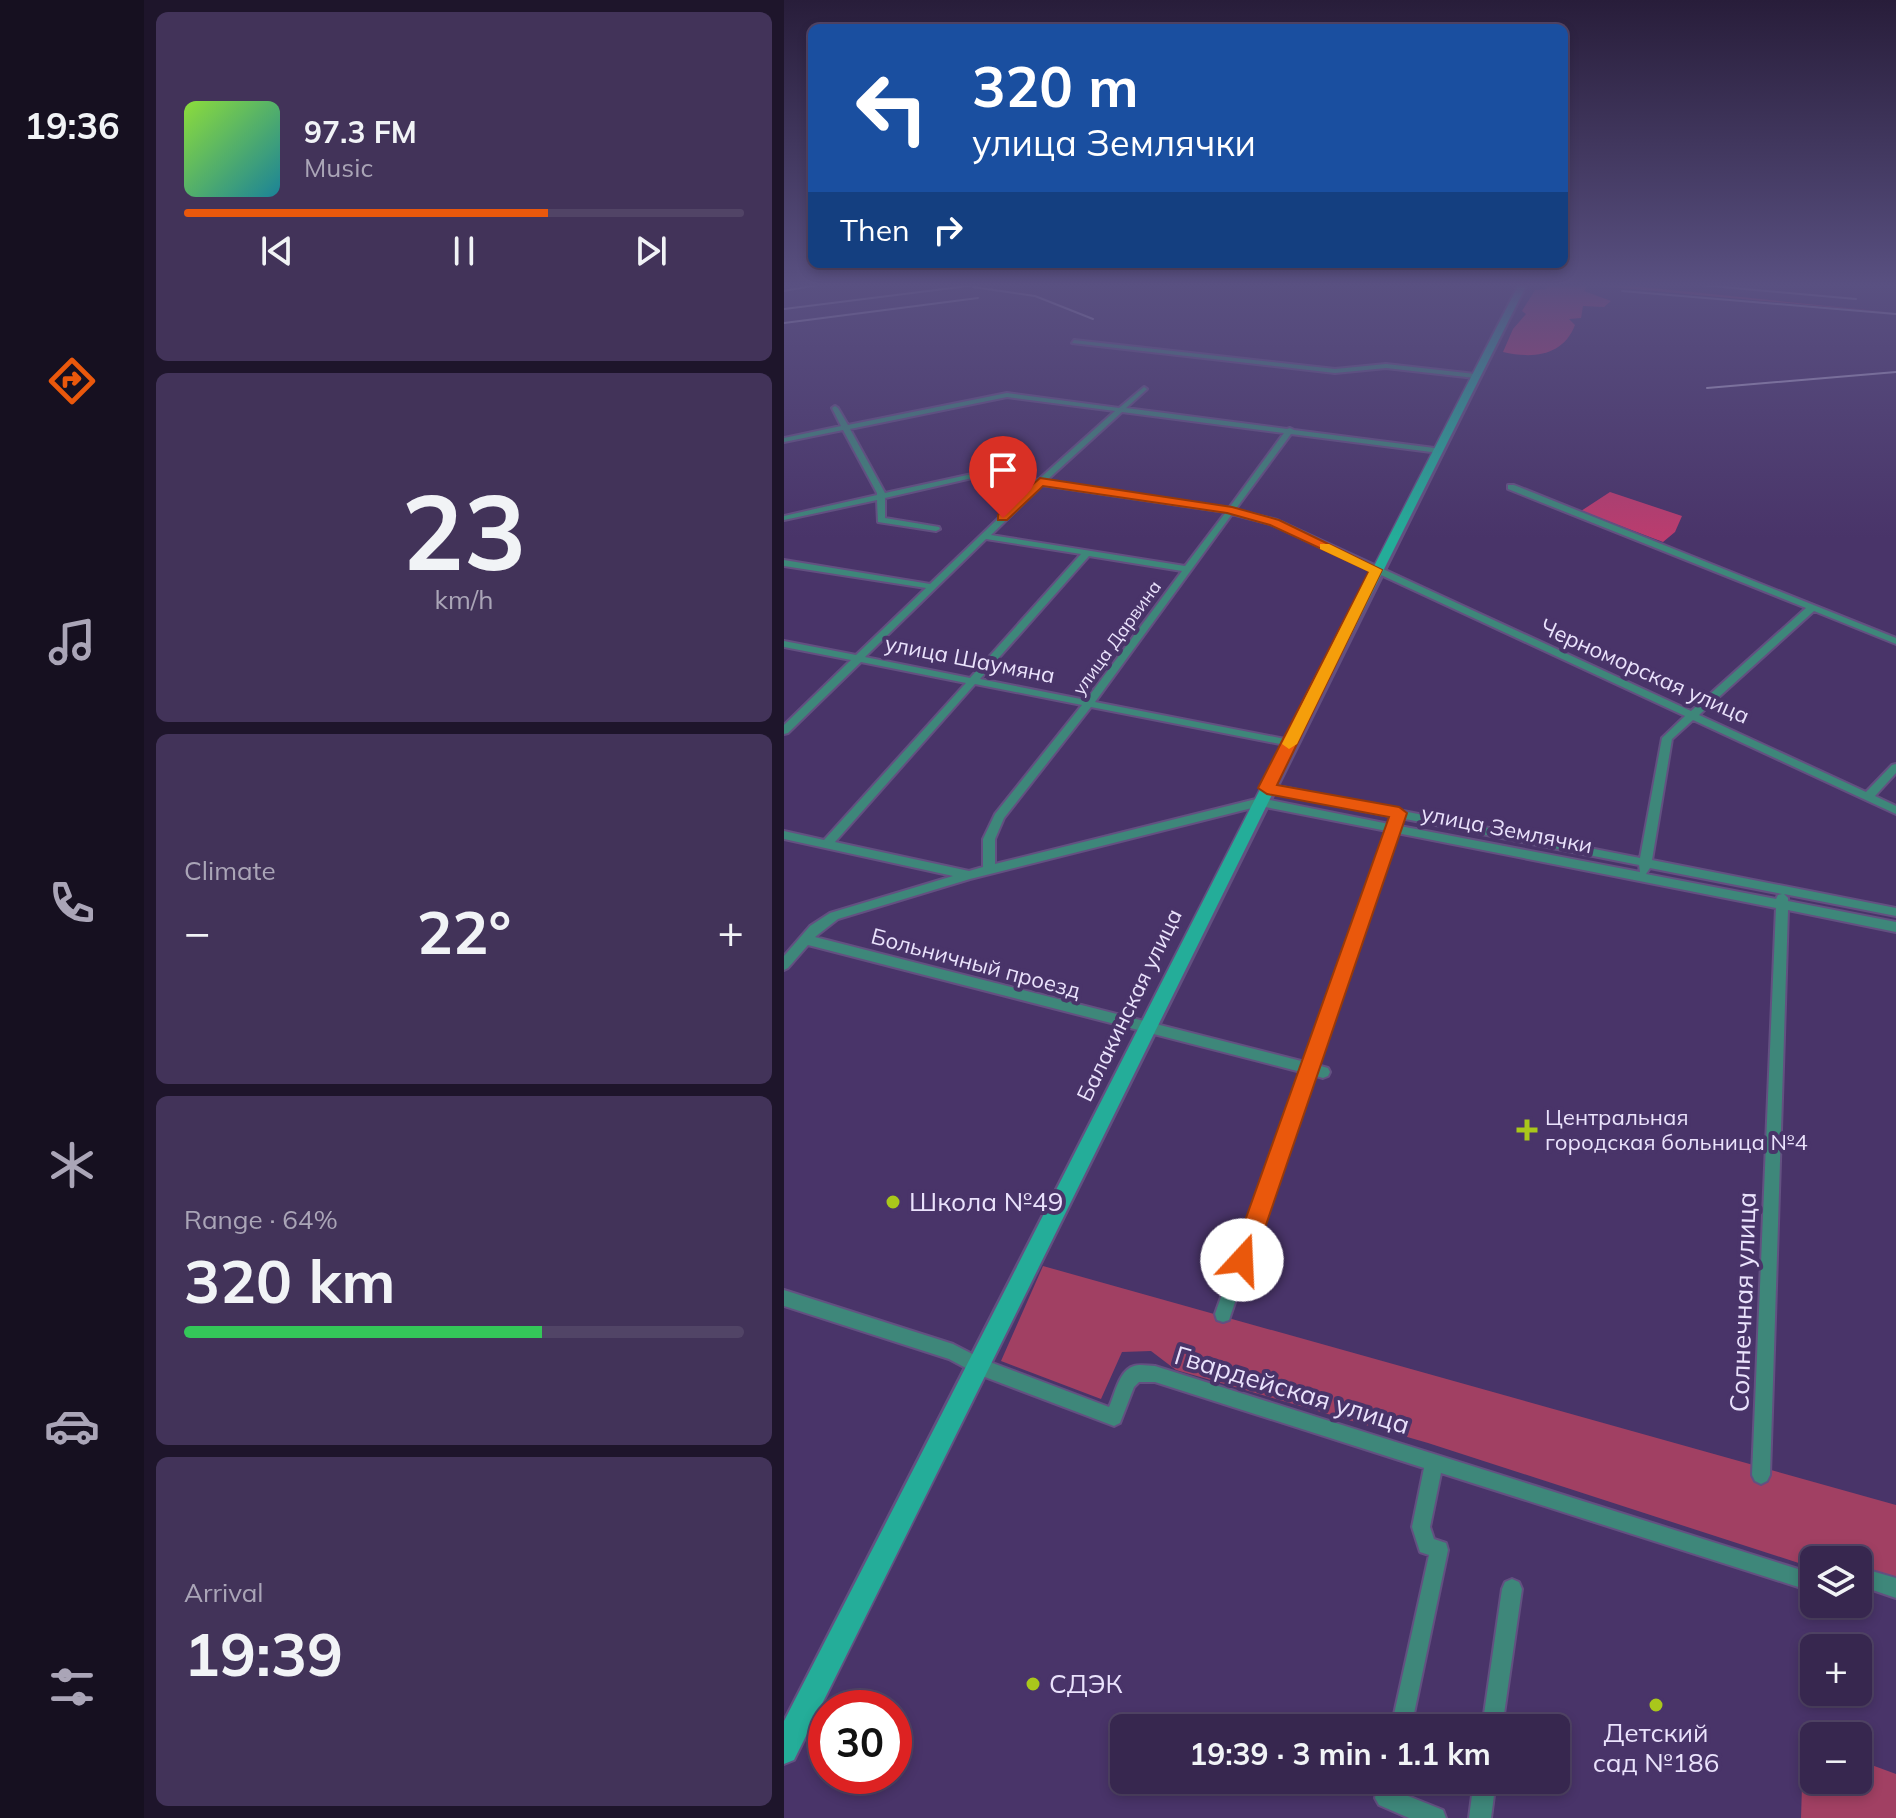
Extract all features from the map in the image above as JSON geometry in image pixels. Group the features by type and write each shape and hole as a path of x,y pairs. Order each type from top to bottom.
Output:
{"main road":[{"name":"Балакинская улица","path":"784,1750 1149,1030 1263,795 1479,369"}],"street":[{"path":"1316,369 1345,369"},
{"path":"1411,369 1475,376"},
{"path":"785,730 1040,482 1144,389"},
{"path":"784,440 1007,395 1439,451"},
{"path":"835,408 882,497 881,520 936,529"},
{"name":"улица Дарвина","path":"989,870 989,839 999,817 1089,703 1228,510 1290,430"},
{"name":"Черноморская улица","path":"784,518 972,476 1040,482 1228,510 1274,522 1693,713 1896,810"},
{"path":"1511,487 1896,641"},
{"path":"984,536 1187,569"},
{"path":"827,844 1088,552"},
{"path":"784,563 933,587"},
{"path":"1643,877 1667,738 1813,607"},
{"name":"улица Шаумяна","path":"784,644 1290,743"},
{"path":"1868,797 1896,767"},
{"name":"улица Землячки","path":"784,835 969,875 1263,795 1645,864 1896,927"},
{"path":"1223,1314 1317,1071 1396,820"},
{"name":"улица Землячки","path":"1396,820 1643,877 1896,912"},
{"path":"784,965 823,922 845,910 969,875"},
{"name":"Солнечная улица","path":"1761,1475 1782,898"},
{"name":"Больничный проезд","path":"805,939 1317,1071"},
{"name":"Гвардейская улица","path":"784,1298 953,1352 977,1366 1114,1417 1128,1381 1135,1374 1155,1374 1800,1579"},
{"path":"1404,1714 1439,1550 1427,1545 1421,1527 1434,1462"},
{"path":"1872,1580 1896,1588"},
{"path":"1494,1714 1512,1589"},
{"path":"1387,1794 1386,1798 1435,1818"},
{"path":"1480,1818 1483,1794"}],"shaded area":[{"path":"1610,492 1682,516 1675,532 1663,542 1581,511"},
{"path":"1043,1266 1896,1505 1896,1577 1872,1570 1872,1546 1800,1546 1800,1563 1428,1443 1176,1370 1151,1351 1122,1352 1101,1399 1001,1361"},
{"path":"1872,1765 1896,1774 1896,1818 1801,1818 1802,1794 1872,1794"}],"railway":[{"path":"1707,388 1896,372"}],"slow traffic":[{"path":"1289,744 1376,570 1324,547"}],"place":[{"name":"Центральная городская больница №4","path":"1527,1130"},
{"name":"Школа №49","path":"893,1202"},
{"name":"СДЭК","path":"1033,1684"},
{"name":"Детский сад №186","path":"1656,1705"}],"route":[{"path":"1003,518 1040,482 1228,510 1274,522 1376,570 1267,788 1399,813 1242,1260"}]}
